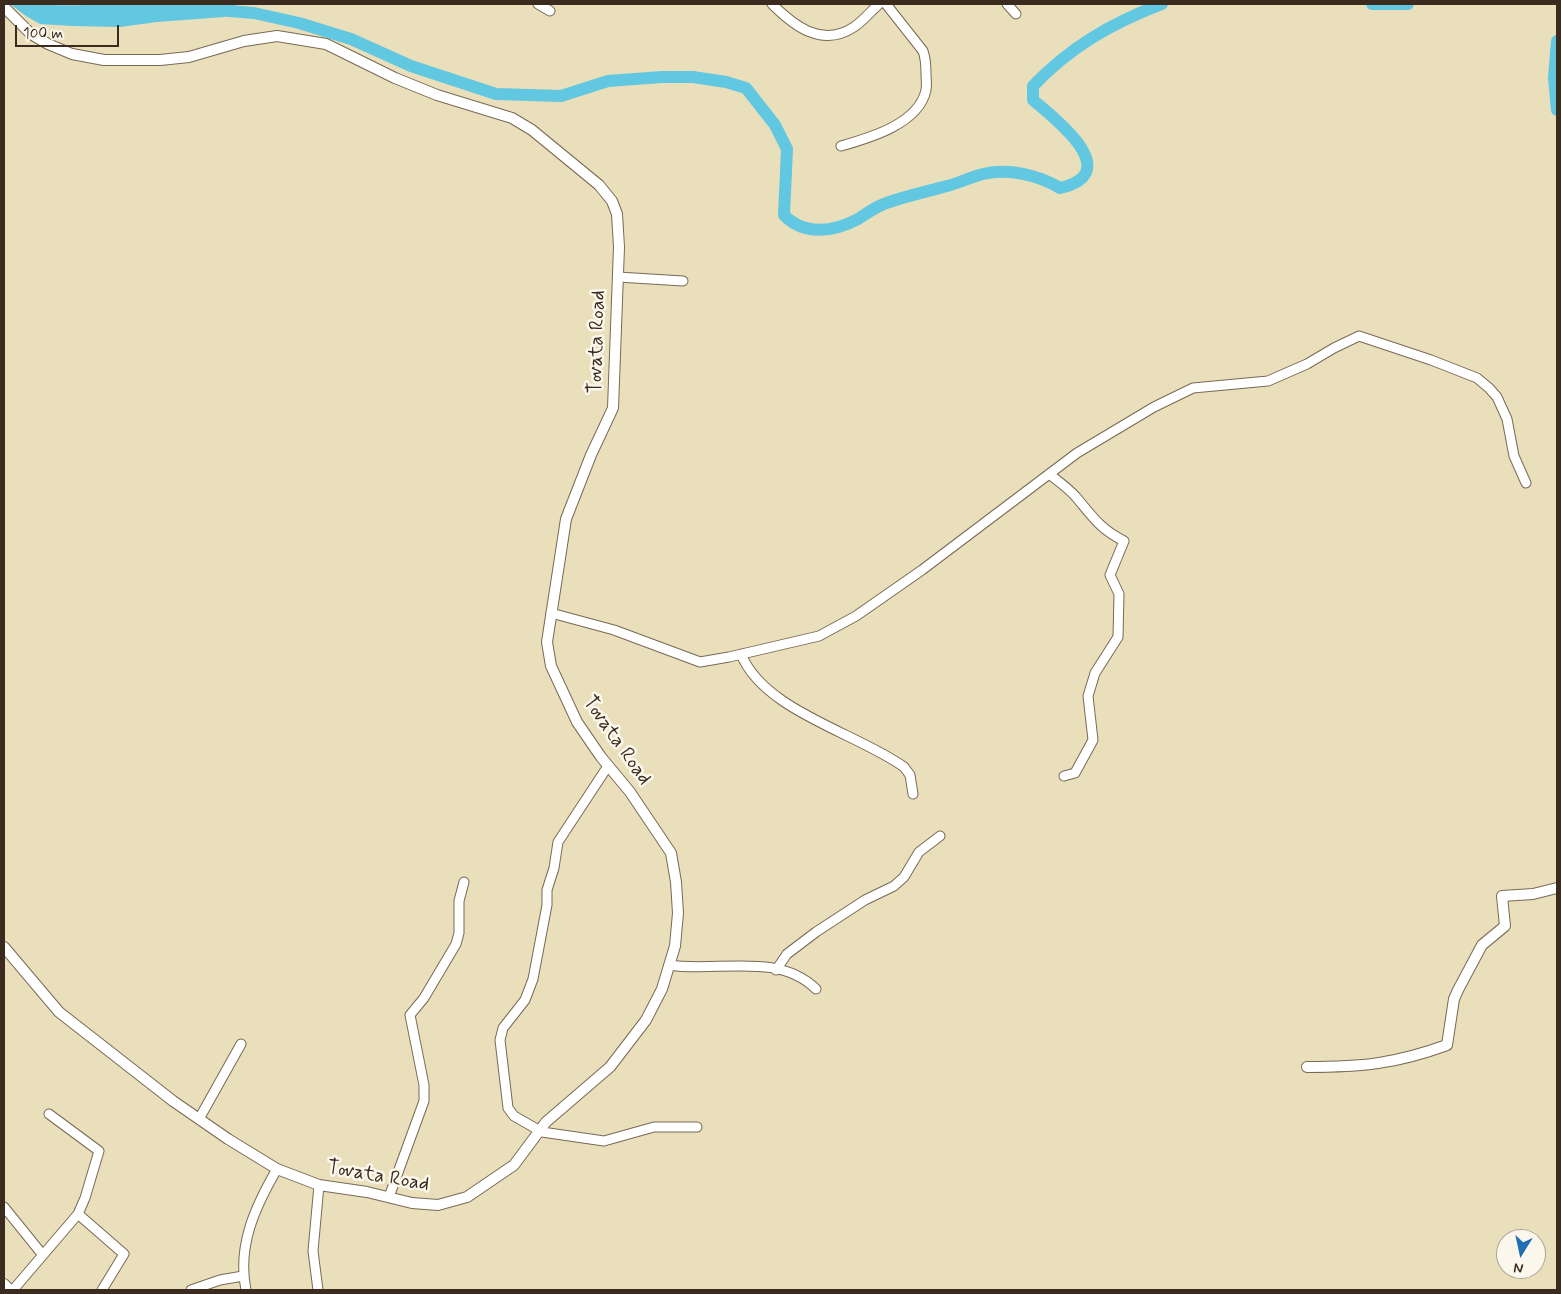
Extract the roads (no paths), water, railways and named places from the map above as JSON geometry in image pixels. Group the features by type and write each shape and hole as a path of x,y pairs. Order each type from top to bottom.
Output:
{"street":[{"path":"538,4 550,11"},
{"path":"772,4 797,27 809,33 822,35 846,32 879,4"},
{"path":"841,146 867,138 906,120 918,106 926,91 923,51 886,4"},
{"path":"1007,4 1016,14"},
{"name":"Tovata Road","path":"4,7 32,34 48,44 72,54 104,60 160,60 189,56 244,41 277,36 326,44 395,78 437,95 512,118 532,130 599,185 612,201 617,214 619,247 613,408 591,455 566,520 547,642 551,666 577,722 608,766 630,792 671,853 676,882 678,913 675,946 662,989 646,1020 610,1067 546,1122 514,1165 467,1197 438,1205 412,1203 389,1197 319,1185 277,1169 199,1119 59,1012 4,947"},
{"path":"618,277 683,281"},
{"path":"551,613 614,630 700,662 819,636 856,616 965,540 1076,453 1154,407 1193,388 1268,381 1307,364 1359,336 1431,360 1477,378 1489,388 1497,397 1506,419 1514,456 1526,483"},
{"path":"1049,474 1075,496 1090,516 1110,534 1124,541 1110,575 1119,594 1118,637 1095,672 1088,696 1093,740 1075,773 1064,776"},
{"path":"741,654 751,672 782,701 904,767 910,775 913,794"},
{"path":"608,766 558,842 553,872 547,890 547,905 533,980 525,1000 503,1028 500,1036 508,1108 514,1116 540,1130 563,1136 604,1141 654,1127 697,1127"},
{"path":"776,970 786,954 816,932 865,900 888,890 899,882 919,852 940,836"},
{"path":"389,1197 424,1101 424,1085 410,1015 424,998 456,944 459,933 459,901 464,882"},
{"path":"1307,1067 1359,1067 1412,1058 1447,1044 1454,999 1458,990 1482,945 1505,926 1502,896 1533,894 1557,888"},
{"path":"669,965 736,966 776,970 796,975 816,989"},
{"path":"199,1119 241,1044"},
{"path":"14,1290 42,1254 78,1214 90,1183 99,1151 49,1114"},
{"path":"246,1290 243,1276 247,1234 256,1208 277,1169"},
{"path":"318,1290 313,1250 319,1185"},
{"path":"4,1207 42,1254"},
{"path":"78,1214 124,1254 102,1290"},
{"path":"191,1290 220,1280 243,1276"},
{"path":"4,1284 10,1290"}],"water":[{"path":"10,4 232,4 251,11 224,17 120,27 72,26 40,24"}],"waterway":[{"path":"229,11 254,13 299,23 351,39 411,66 496,94 561,96 608,81 662,77 693,77 726,82 746,88 775,125 787,149 784,215 792,222 801,226 820,230 839,227 849,223 892,201 993,172 1013,172 1033,176 1060,188 1078,181 1087,171 1086,159 1080,146 1056,120 1033,100 1033,86 1077,48 1126,19 1162,4"},
{"path":"1372,4 1408,4"},
{"path":"1557,41 1554,78 1557,110"}]}
